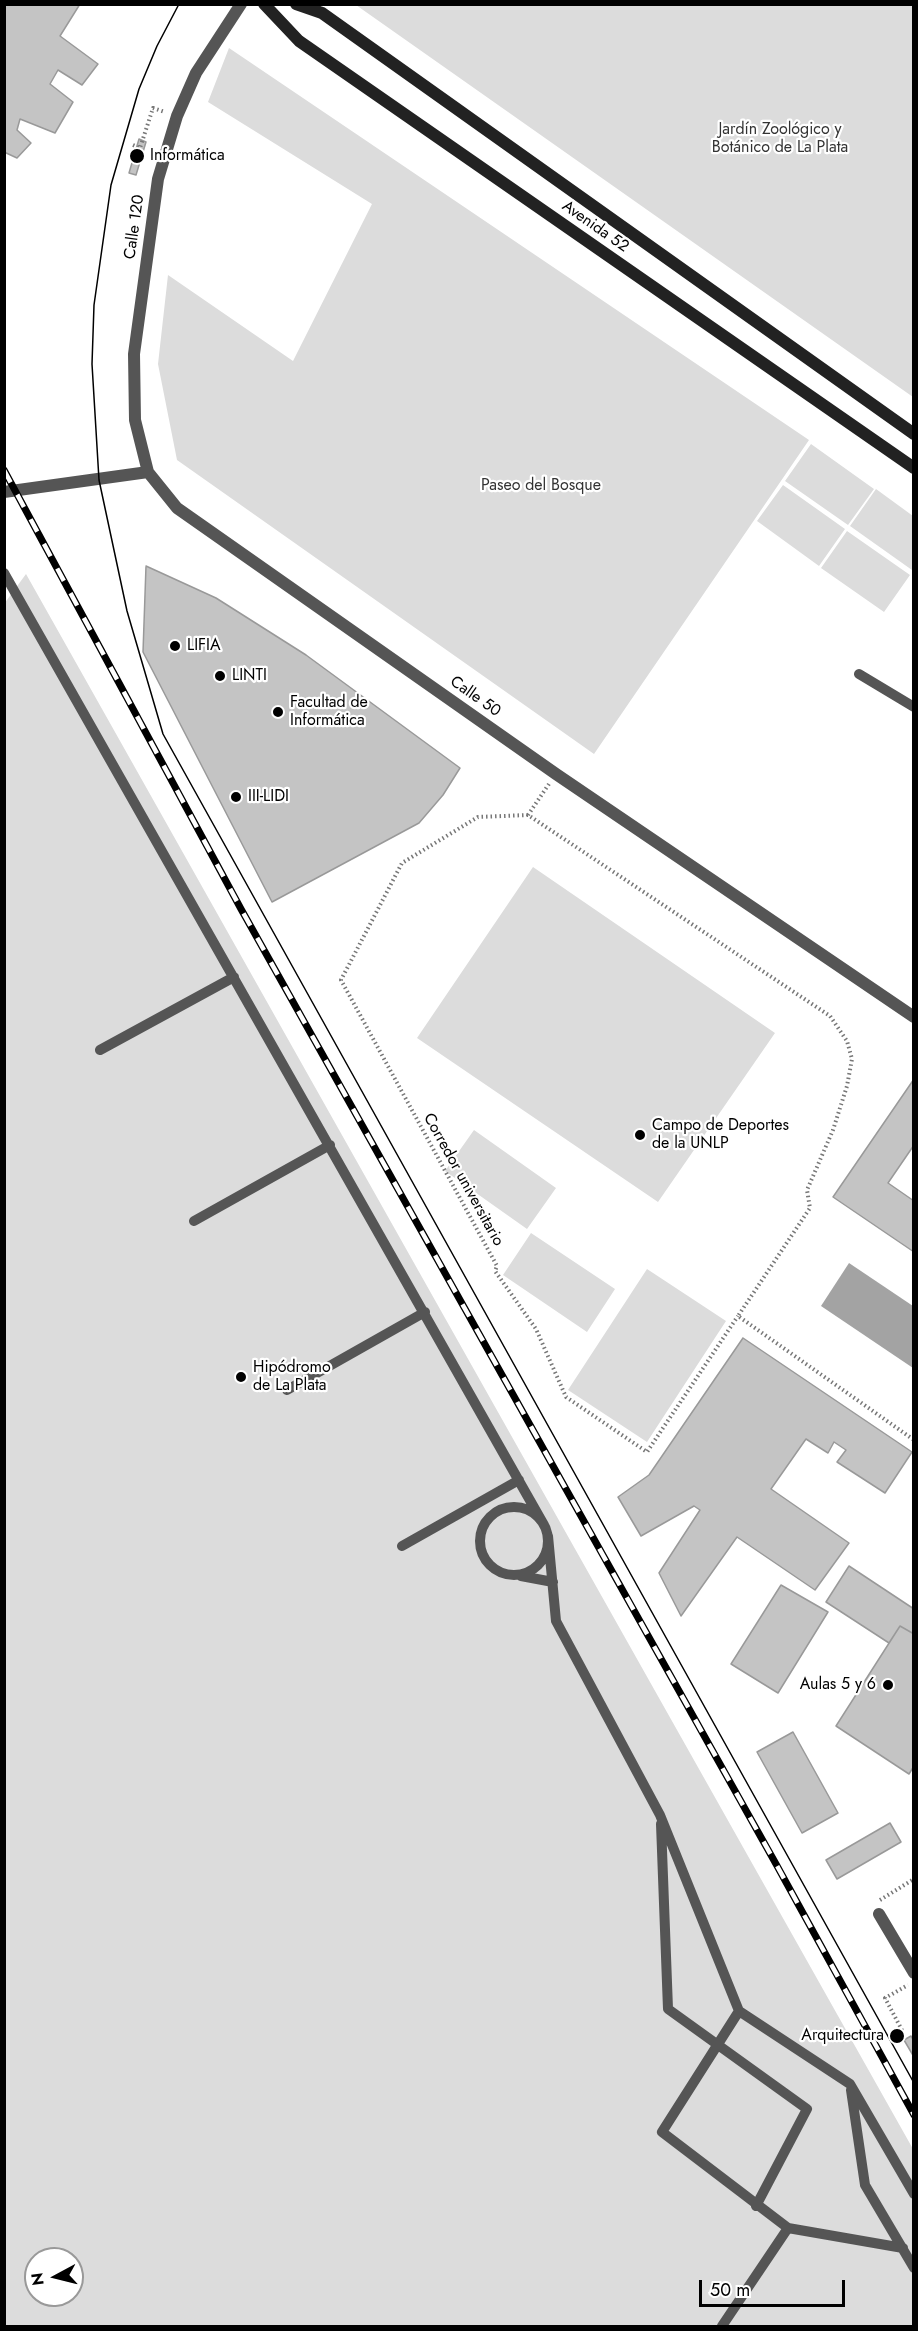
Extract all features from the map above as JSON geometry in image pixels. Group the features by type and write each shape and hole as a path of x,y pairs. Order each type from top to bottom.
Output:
{"main road":[{"name":"Avenida 52","path":"264,4 299,41 914,468"},
{"name":"Avenida 52","path":"296,4 322,13 914,434"}],"street":[{"name":"Calle 120","path":"148,472 135,420 134,354 158,179 177,116 196,73 241,4"},
{"path":"4,492 148,472"},
{"name":"Calle 50","path":"148,472 177,508 556,774 914,1017"},
{"path":"879,1914 914,1973"}],"lane":[{"path":"4,573 544,1525 548,1536 556,1620 660,1815 740,2011 850,2084 914,2194"},
{"path":"859,674 914,706"},
{"path":"100,1050 234,977"},
{"path":"194,1221 330,1145"},
{"path":"287,1390 425,1312"},
{"path":"402,1546 519,1480"},
{"path":"544,1525 529,1510 519,1507 498,1510 483,1526 480,1547 484,1557 501,1572 537,1577 553,1582"},
{"path":"513,1575 535,1568 543,1559 548,1536"},
{"path":"660,1815 669,2009 807,2109 756,2206"},
{"path":"740,2011 662,2132 756,2206 788,2228 903,2248"},
{"path":"850,2084 865,2185 914,2268"},
{"path":"722,2326 788,2228"}],"path":[{"path":"133,145 140,148 153,108 177,116"},
{"path":"528,815 556,774"},
{"name":"Corredor universitario","path":"528,815 830,1016 847,1041 852,1059 847,1086 832,1130 807,1190 810,1209 646,1452 566,1397 536,1329 495,1271 497,1266 340,980 402,863 478,817 528,815"},
{"path":"738,1316 914,1440"},
{"path":"897,2036 903,2032 885,1998 914,1982"}],"green space":[{"name":"Jardín Zoológico y Botánico de La Plata","path":"356,5 913,5 913,397"},
{"name":"Paseo del Bosque","path":"229,48 809,440 594,754 177,460 158,364 168,275 293,361 372,204 208,102"},
{"path":"811,444 874,489 848,525 785,481"},
{"path":"783,485 845,529 819,566 757,521"},
{"path":"876,489 913,516 912,570 850,526"},
{"path":"847,531 910,575 884,612 821,568"},
{"name":"Hipódromo de La Plata","path":"26,574 913,2149 914,2326 5,2326 4,604"},
{"path":"533,867 775,1033 658,1202 417,1038"},
{"path":"474,1130 556,1188 527,1229 445,1171"},
{"path":"531,1233 615,1289 587,1332 503,1275"},
{"path":"647,1269 726,1321 647,1442 568,1390"}],"shaded area":[{"path":"849,1263 913,1306 913,1368 821,1306"}],"building":[{"path":"4,4 80,4 60,36 98,64 82,85 58,70 50,84 73,102 55,133 20,119 17,130 31,143 17,158 4,152"},
{"path":"139,139 146,142 136,175 129,173"},
{"name":"Facultad de Informática","path":"146,566 216,598 306,655 460,768 443,795 419,823 272,902 143,652"},
{"path":"914,1079 914,1145 888,1183 914,1201 914,1252 833,1197"},
{"path":"743,1338 912,1452 885,1493 837,1462 846,1450 834,1442 828,1453 806,1439 771,1489 849,1543 815,1590 737,1537 681,1616 659,1573 700,1510 694,1506 641,1536 618,1497 649,1475"},
{"path":"849,1566 914,1609 914,1634 900,1626 889,1643 826,1602"},
{"path":"781,1585 828,1612 778,1693 731,1664"},
{"name":"Aulas 5 y 6","path":"900,1626 914,1634 914,1766 909,1774 836,1726"},
{"path":"793,1732 838,1813 802,1833 757,1752"},
{"path":"890,1823 901,1842 837,1879 826,1860"},
{"path":"911,2036 914,2041 914,2057 904,2040"}],"tram line":[{"path":"179,4 157,46 139,89 111,185 94,305 92,364 99,480 127,611 163,734 914,2083"}],"railway":[{"path":"4,470 241,909 776,1864 914,2115"}],"place":[{"name":"Informática","path":"137,156"},
{"name":"LIFIA","path":"175,646"},
{"name":"LINTI","path":"220,676"},
{"name":"Facultad de Informática","path":"278,712"},
{"name":"III-LIDI","path":"236,797"},
{"name":"Campo de Deportes de la UNLP","path":"640,1135"},
{"name":"Hipódromo de La Plata","path":"241,1377"},
{"name":"Aulas 5 y 6","path":"888,1685"},
{"name":"Arquitectura","path":"897,2036"}]}
